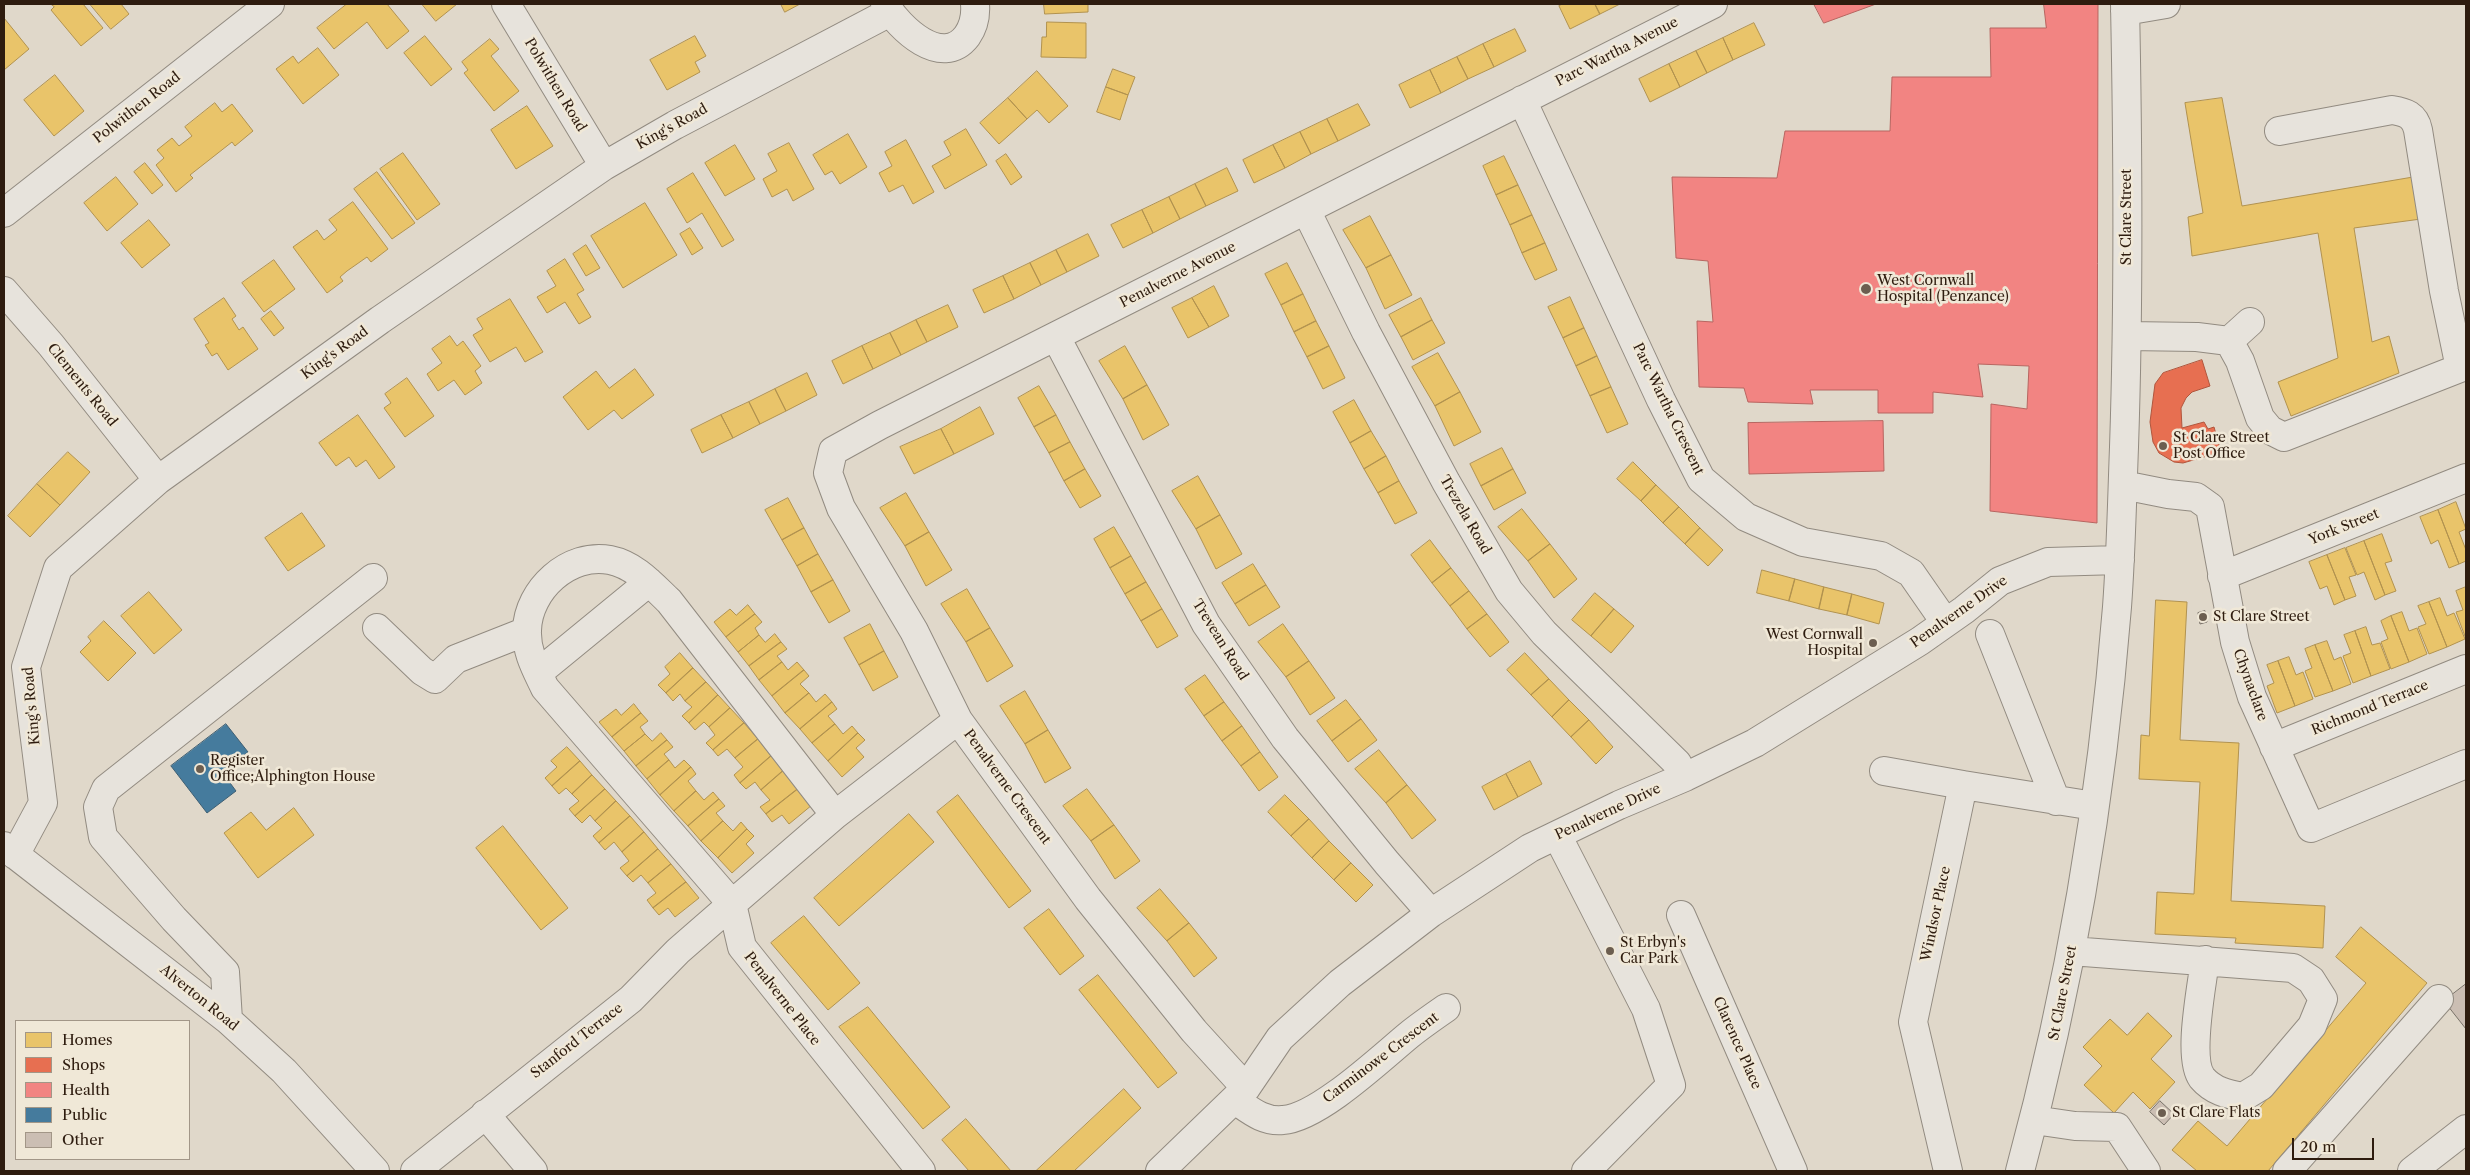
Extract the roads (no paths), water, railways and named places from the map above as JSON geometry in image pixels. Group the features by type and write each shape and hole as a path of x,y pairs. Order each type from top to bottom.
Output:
{"street":[{"name":"Polwithen Road","path":"4,213 270,4"},
{"name":"Polwithen Road","path":"506,4 604,166"},
{"path":"887,8 918,39 940,50 960,45 976,17 976,4"},
{"name":"Parc Wartha Avenue","path":"1522,100 1713,4"},
{"path":"2125,8 2166,4"},
{"name":"King's Road","path":"10,850 43,803 26,667 58,568 158,480 380,320 604,166 675,124 887,8"},
{"name":"St Clare Street","path":"2020,1171 2054,1041 2080,904 2104,733 2120,560 2128,336 2125,8"},
{"name":"Penalverne Avenue","path":"833,451 880,424 1056,337 1522,100"},
{"name":"Parc Wartha Crescent","path":"1522,100 1661,400 1701,479 1746,517 1803,542 1881,556 1912,572 1945,622"},
{"path":"2228,341 2240,361 2260,418 2270,430 2284,437 2460,368 2442,281 2418,130 2413,118 2407,114 2392,110 2279,131"},
{"name":"Trezela Road","path":"1306,210 1366,332 1441,473 1509,591 1544,633 1677,763 1685,777"},
{"path":"2454,258 2466,310"},
{"name":"Clements Road","path":"4,291 50,345 158,480"},
{"path":"2128,336 2197,337 2228,341 2250,322"},
{"name":"Trevean Road","path":"1056,337 1206,624 1285,738 1387,863 1431,913"},
{"name":"Penalverne Crescent","path":"833,451 828,473 841,508 914,631 958,720 1088,899 1194,1031 1241,1094"},
{"name":"York Street","path":"2222,576 2466,478"},
{"name":"Chynaclare","path":"2123,485 2168,494 2196,497 2210,507 2235,642 2252,697 2311,828 2466,764"},
{"path":"836,815 669,601 638,571 610,560 576,562 549,580 530,607 527,631 530,658 545,688 732,904 836,815 958,720"},
{"name":"Penalverne Drive","path":"1160,1171 1241,1094 1280,1038 1340,983 1431,913 1530,848 1755,743 1920,640 1964,610 2000,581 2048,562 2120,560"},
{"path":"228,1020 225,972 103,838 98,808 106,789 373,578"},
{"path":"538,674 649,582"},
{"path":"377,628 422,671 435,679 456,659 527,631"},
{"path":"1990,634 2056,801"},
{"name":"Richmond Terrace","path":"2274,747 2466,669"},
{"path":"1884,771 2094,806"},
{"name":"Windsor Place","path":"1948,1171 1913,1022 1963,785"},
{"path":"1557,835 1646,1009 1671,1085 1586,1171"},
{"name":"Alverton Road","path":"10,850 228,1020 284,1072 375,1171"},
{"name":"Stanford Terrace","path":"415,1171 631,998 678,951 732,904"},
{"name":"Penalverne Place","path":"732,904 742,947 921,1171"},
{"name":"Clarence Place","path":"1681,915 1793,1171"},
{"path":"2071,951 2205,960 2293,968 2311,980 2322,1000 2312,1026 2261,1086 2243,1097 2218,1091 2202,1077 2195,1058 2205,960"},
{"path":"2287,1171 2439,999"},
{"name":"Carminowe Crescent","path":"1241,1094 1258,1117 1283,1120 1312,1110 1371,1068 1411,1034 1446,1008"},
{"path":"485,1114 533,1171"},
{"path":"2034,1120 2075,1126 2117,1127 2146,1171"},
{"path":"2412,1171 2466,1129"}],"place":[{"name":"West Cornwall Hospital (Penzance)","path":"1866,289"},
{"name":"St Clare Street Post Office","path":"2163,446"},
{"name":"St Clare Street","path":"2203,617"},
{"name":"West Cornwall Hospital","path":"1873,643"},
{"name":"Register Office;Alphington House","path":"200,769"},
{"name":"St Erbyn's Car Park","path":"1610,951"},
{"name":"St Clare Flats","path":"2162,1113"}]}
